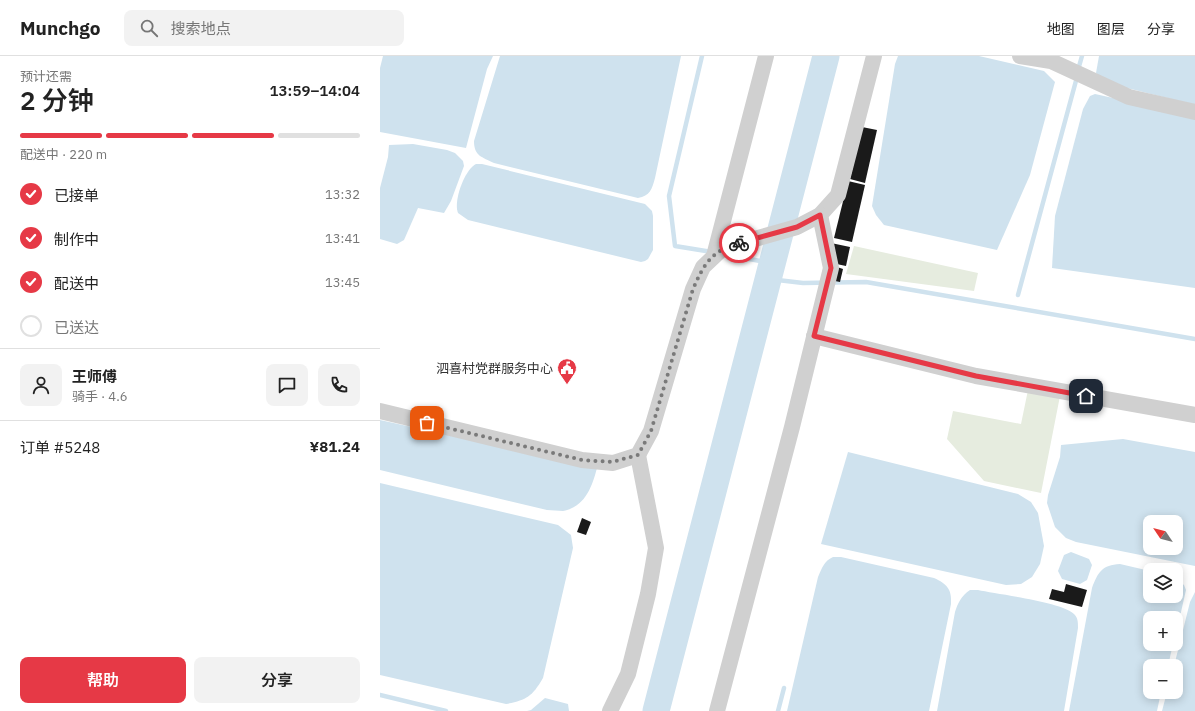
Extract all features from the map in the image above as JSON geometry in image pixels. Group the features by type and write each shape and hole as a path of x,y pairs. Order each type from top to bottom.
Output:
{"street":[{"path":"714,256 766,56"},
{"path":"610,711 628,674 648,594 656,548 638,455 651,431 693,289 703,266 723,248 797,227 820,215 838,195 874,56"},
{"path":"1020,56 1052,61 1129,97 1195,112"},
{"path":"717,711 792,427 831,268 820,215"},
{"path":"814,336 976,376 1195,415"},
{"path":"380,412 582,460 612,462 638,455"}],"shaded area":[{"path":"854,246 978,273 974,291 846,274"},
{"path":"1028,390 1060,396 1041,493 984,481 947,439 953,411 1021,424"}],"water":[{"path":"383,56 493,56 487,69 466,148 380,132 380,68"},
{"path":"500,56 681,56 655,178 648,194 638,198 494,163 477,153 474,146 474,141"},
{"path":"898,56 979,56 1044,71 1055,82 1030,175 997,250 884,225 876,215 872,206 895,64"},
{"path":"1099,56 1195,56 1195,105 1107,83 1096,73"},
{"path":"1095,94 1195,116 1195,288 1052,268 1055,216 1083,109 1090,96"},
{"path":"413,144 447,150 455,153 463,161 464,166 451,201 444,213 418,208 404,240 397,244 380,239 380,188 388,157 389,145"},
{"path":"476,164 482,164 645,204 652,211 653,216 653,250 648,259 641,262 468,220 458,213 457,201 464,179 472,167"},
{"path":"380,420 597,468 590,489 582,501 571,509 563,511 547,510 380,470"},
{"path":"1123,439 1195,452 1195,566 1076,542 1066,538 1055,527 1047,503 1048,495 1060,457 1061,445"},
{"path":"848,452 1018,494 1031,502 1038,513 1044,546 1040,564 1032,577 1021,584 1006,585 821,544"},
{"path":"380,483 558,525 571,535 573,548 543,678 532,694 528,697 506,704 380,675"},
{"path":"1071,552 1089,559 1092,565 1087,580 1080,584 1062,579 1058,571 1064,555"},
{"path":"833,557 841,557 934,578 942,582 948,588 951,594 951,604 929,711 787,711 818,577 825,563"},
{"path":"1120,564 1143,569 1143,603 1183,603 1183,584 1186,590 1181,611 1143,611 1143,651 1171,651 1170,659 1143,659 1143,699 1160,699 1157,711 1069,711 1092,588 1096,578 1102,570"},
{"path":"970,590 978,590 1044,602 1074,614 1078,620 1078,628 1064,711 937,711 955,612 960,600"},
{"path":"1195,592 1195,711 1162,711 1165,699 1183,699 1183,659 1176,659 1178,651 1183,651 1183,630 1190,602"},
{"path":"545,698 568,704 569,711 527,711 531,710"}],"building":[{"path":"862,127 877,130 865,183 850,179"},
{"path":"848,181 865,185 852,242 834,238"},
{"path":"831,243 850,247 846,266 827,262"},
{"path":"834,266 843,269 840,282 830,280"},
{"path":"582,518 591,522 586,535 577,532"},
{"path":"1066,584 1087,590 1082,607 1049,599 1052,589 1064,592"}],"waterway":[{"path":"702,56 669,196 675,246 712,252"},
{"path":"656,711 826,56"},
{"path":"1078,70 1082,56"},
{"path":"1018,295 1077,77"},
{"path":"723,254 760,261"},
{"path":"769,279 803,283 866,282 1195,339"},
{"path":"778,711 784,688"},
{"path":"380,695 446,711"}],"way so far":[{"path":"427,423 582,460 612,462 638,455 651,431 693,289 703,266 723,248 739,243"}],"place":[{"name":"泗喜村党群服务中心","path":"567,385"}],"route":[{"path":"739,243 797,227 820,215 831,268 814,336 976,376 1086,396"}]}
